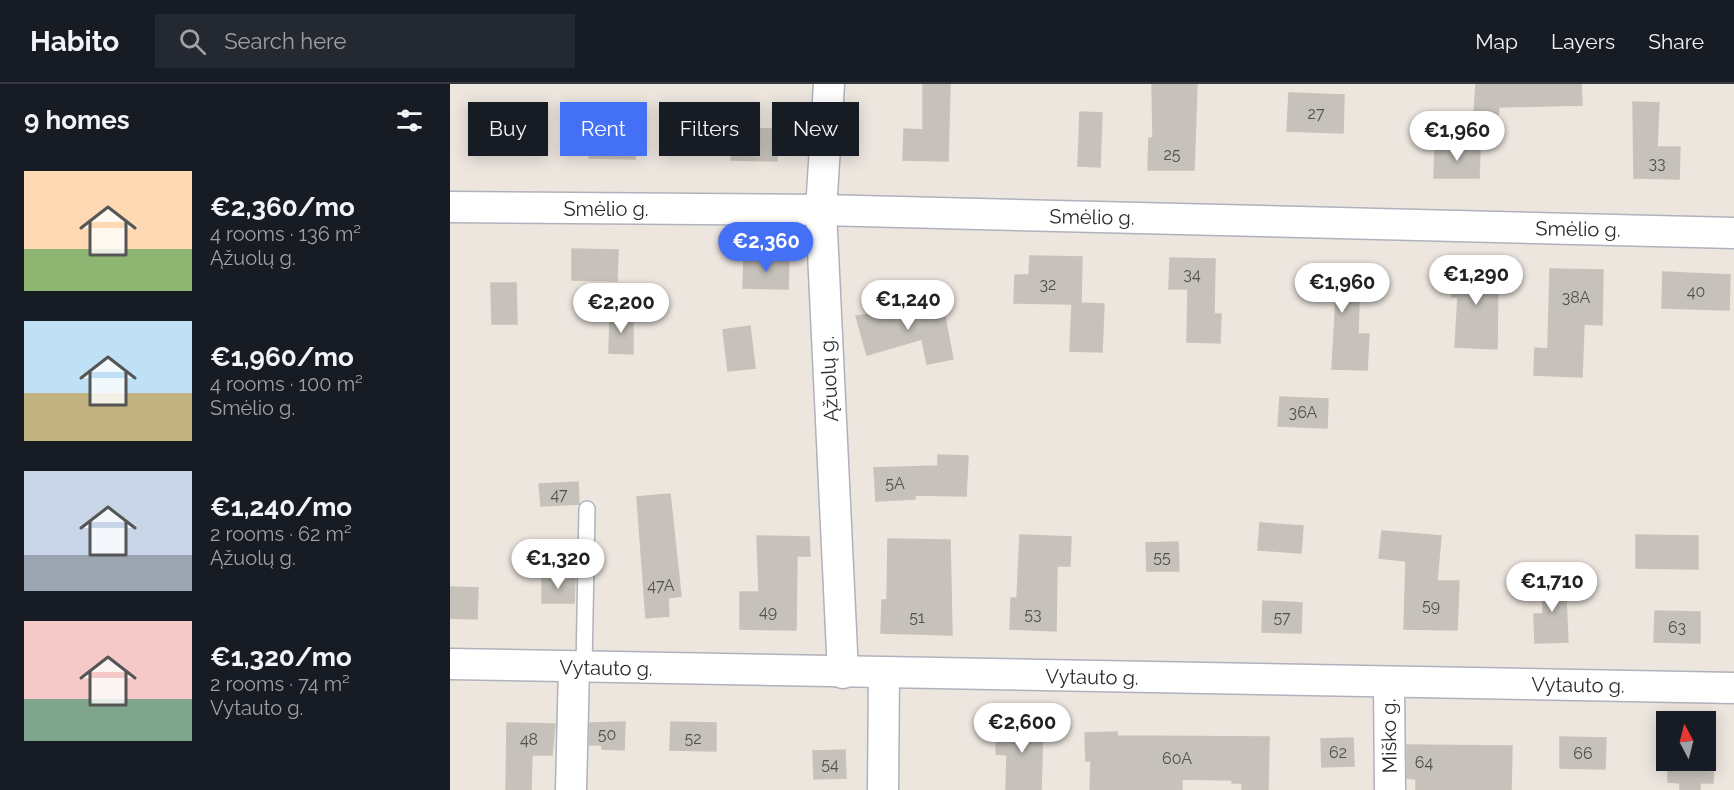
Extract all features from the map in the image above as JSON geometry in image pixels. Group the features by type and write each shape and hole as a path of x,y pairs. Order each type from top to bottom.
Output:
{"street":[{"name":"Ąžuolų g.","path":"829,84 821,210 843,673"},
{"name":"Smėlio g.","path":"450,207 821,210 1734,233"},
{"name":"Vytauto g.","path":"450,664 1734,688"},
{"path":"571,790 579,667"},
{"path":"883,790 884,673"},
{"name":"Miško g.","path":"1389,683 1390,790"}],"lane":[{"path":"579,667 587,509"}],"building":[{"path":"923,84 950,84 948,161 903,160 904,129 923,130"},
{"path":"1152,84 1197,84 1194,170 1148,170 1149,138 1153,138"},
{"path":"1476,84 1581,84 1582,105 1499,107 1498,115 1474,114"},
{"path":"1289,93 1344,95 1343,133 1287,131"},
{"path":"1633,102 1659,103 1657,147 1680,147 1679,179 1634,178"},
{"path":"1080,112 1102,113 1100,167 1078,166"},
{"path":"760,129 772,129 772,156 777,156 777,161 731,160 731,156 760,156"},
{"path":"1435,146 1480,147 1479,178 1434,178"},
{"path":"589,156 635,156 635,159 589,158"},
{"path":"572,249 618,250 617,281 572,280"},
{"path":"1030,256 1082,257 1081,303 1104,304 1102,352 1070,351 1072,304 1014,303 1015,275 1029,275"},
{"path":"744,257 789,258 788,289 743,288"},
{"path":"1170,258 1215,259 1214,314 1221,314 1220,343 1187,342 1188,289 1169,289"},
{"path":"1452,266 1498,267 1497,349 1455,347 1458,297 1452,297"},
{"path":"1314,267 1360,268 1358,334 1369,334 1367,370 1332,369 1336,298 1303,298 1303,277 1314,277"},
{"path":"1550,269 1603,270 1602,325 1584,324 1582,377 1534,375 1535,348 1548,349"},
{"path":"1663,272 1730,275 1729,310 1662,308"},
{"path":"491,283 516,283 517,324 492,324"},
{"path":"942,302 953,359 927,364 922,339 867,355 856,316"},
{"path":"610,314 633,314 633,354 609,353"},
{"path":"750,326 755,368 728,371 723,330"},
{"path":"1280,397 1328,399 1327,428 1278,426"},
{"path":"938,455 968,456 966,496 915,495 915,499 876,501 874,468 938,466"},
{"path":"578,482 579,504 541,506 539,484"},
{"path":"670,494 681,596 668,598 669,616 646,618 637,497"},
{"path":"1260,523 1303,526 1301,553 1258,550"},
{"path":"1382,531 1441,536 1437,581 1459,581 1457,630 1404,629 1406,561 1379,558"},
{"path":"1020,535 1071,537 1070,566 1057,566 1056,631 1010,629 1011,598 1017,598"},
{"path":"1636,535 1698,536 1698,569 1636,568"},
{"path":"757,536 809,537 810,556 797,556 796,630 740,629 740,592 759,592"},
{"path":"888,539 950,540 952,635 881,633 882,600 887,600"},
{"path":"1178,542 1179,571 1147,571 1146,543"},
{"path":"542,577 575,578 574,603 542,603"},
{"path":"1565,578 1568,642 1535,643 1534,614 1543,614 1542,579"},
{"path":"450,587 478,588 477,619 450,618"},
{"path":"1263,601 1302,603 1301,633 1262,632"},
{"path":"1655,611 1700,612 1700,643 1654,642"},
{"path":"625,722 624,750 602,749 602,745 589,745 590,723"},
{"path":"671,722 716,723 716,751 670,750"},
{"path":"507,723 555,724 552,755 532,755 531,790 506,790"},
{"path":"997,723 1043,724 1041,790 1006,790 1007,755 996,754"},
{"path":"1117,732 1117,736 1269,737 1268,790 1242,790 1242,783 1232,783 1232,780 1182,779 1182,790 1090,790 1091,761 1086,761 1085,733"},
{"path":"1560,737 1606,738 1605,769 1560,768"},
{"path":"1353,738 1354,766 1322,767 1321,739"},
{"path":"1407,745 1512,746 1511,790 1416,790 1416,779 1407,778"},
{"path":"845,750 846,778 814,779 813,751"},
{"path":"1668,771 1714,771 1713,783 1700,783 1700,790 1680,790 1680,783 1668,782"}]}
